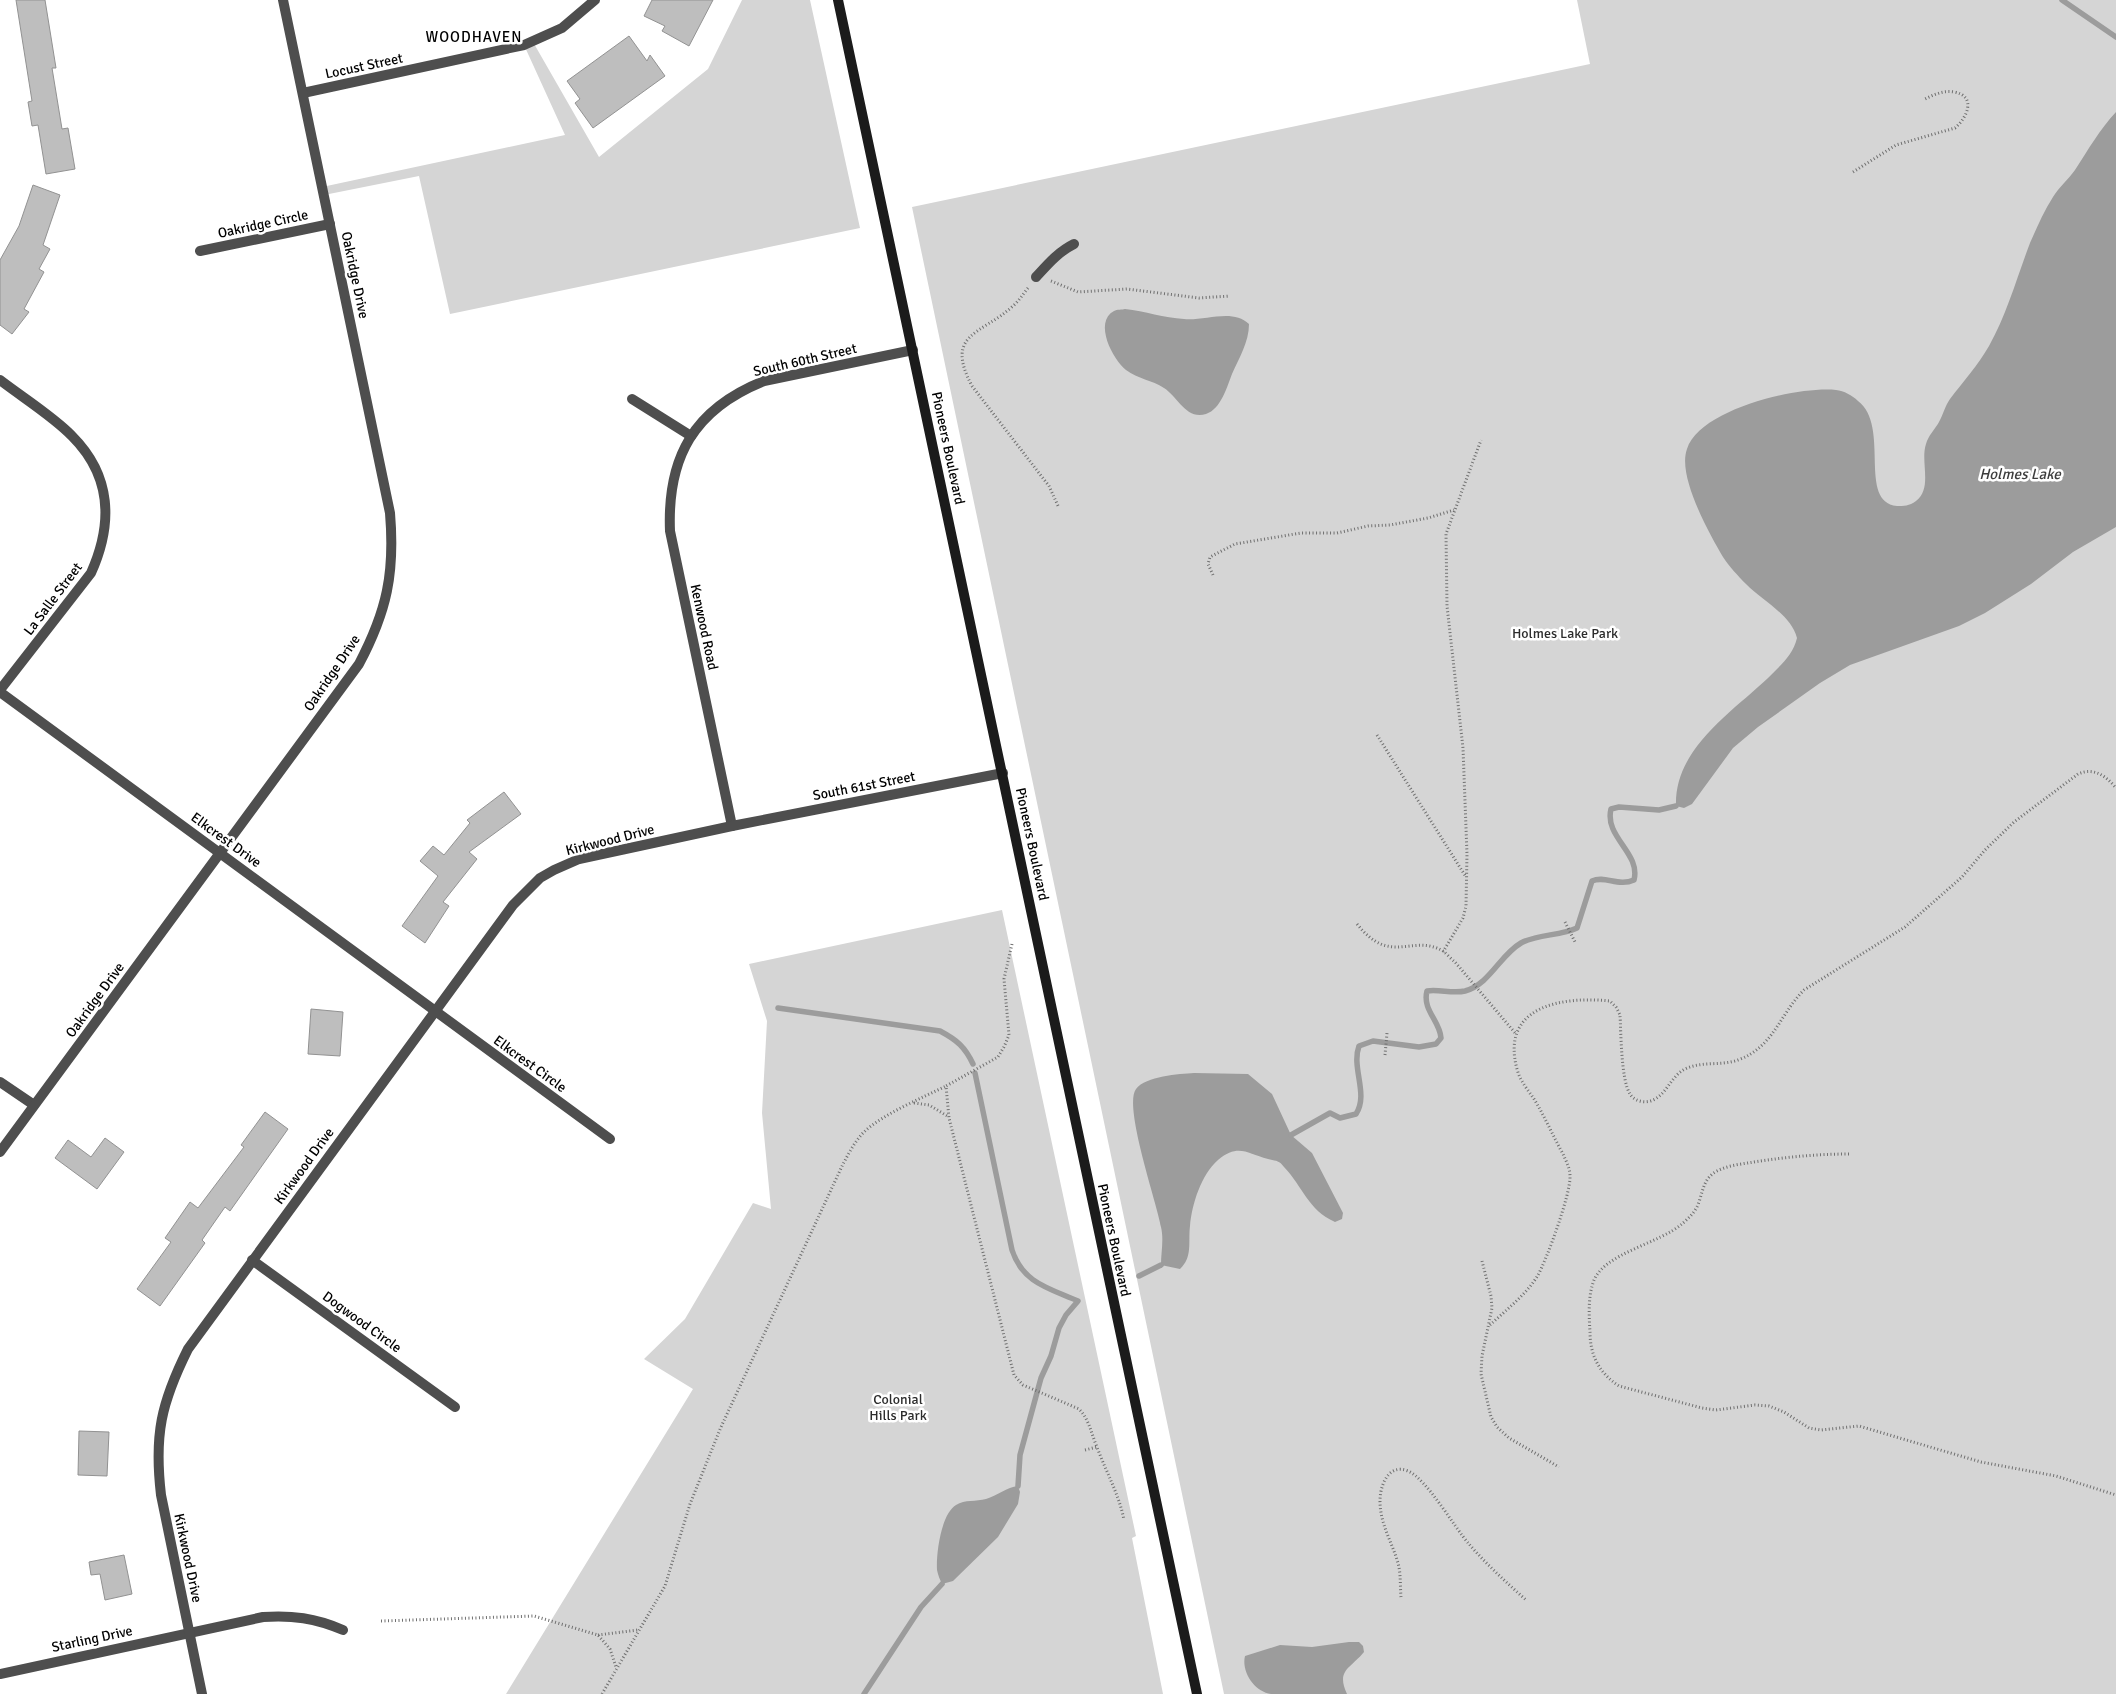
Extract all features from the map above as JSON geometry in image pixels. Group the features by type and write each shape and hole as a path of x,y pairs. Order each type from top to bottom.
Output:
{"main road":[{"name":"Pioneers Boulevard","path":"838,0 1197,1694"}],"street":[{"name":"Oakridge Drive","path":"0,1152 358,664 372,638 384,606 391,571 390,513 283,0"},
{"name":"Locust Street","path":"303,93 519,46 542,38 562,28 595,0"},
{"name":"Oakridge Circle","path":"200,251 330,224"},
{"path":"1036,278 1051,260 1074,244"},
{"name":"South 60th Street","path":"691,436 703,420 719,404 743,389 764,381 913,350"},
{"name":"La Salle Street","path":"0,380 71,434 83,447 102,483 106,506 106,529 103,544 91,573 0,691"},
{"path":"632,399 691,436"},
{"name":"Kenwood Road","path":"691,436 679,458 672,480 669,503 670,531 732,826"},
{"name":"Elkcrest Drive","path":"0,691 435,1011"},
{"name":"South 61st Street","path":"732,826 1003,773"},
{"name":"Kirkwood Drive","path":"202,1694 161,1495 158,1466 159,1437 164,1408 172,1380 188,1349 513,905 530,888 554,870 579,858 732,826"},
{"name":"Elkcrest Circle","path":"435,1011 610,1139"},
{"path":"0,1082 34,1106"},
{"name":"Dogwood Circle","path":"252,1260 455,1407"},
{"name":"Starling Drive","path":"0,1674 263,1617 288,1615 322,1621 342,1630"}],"path":[{"path":"1853,172 1896,145 1955,128 1962,122 1969,107 1961,94 1944,92 1923,100"},
{"path":"1059,508 1054,495 1045,481 972,386 961,359 963,346 968,338 1013,306 1036,278 1046,278 1078,292 1127,290 1190,298 1230,296"},
{"path":"1443,952 1463,918 1466,906 1463,748 1450,642 1446,576 1446,534 1481,440"},
{"path":"1213,575 1208,564 1210,557 1235,544 1300,533 1336,532 1368,526 1390,525 1428,518 1454,510"},
{"path":"1377,735 1466,878"},
{"path":"1490,1325 1538,1276 1569,1185 1568,1167 1563,1154 1517,1070 1514,1046 1516,1034 1522,1021 1538,1010 1561,1001 1610,1002 1616,1007 1620,1015 1624,1068 1629,1093 1636,1100 1645,1102 1654,1100 1678,1073 1687,1068 1736,1061 1761,1047 1771,1037 1794,1001 1804,990 1877,946 1905,926 1962,877 1985,850 2014,822 2078,774 2087,770 2096,772 2109,780 2116,788"},
{"path":"1565,922 1575,942"},
{"path":"1357,924 1366,936 1385,946 1403,948 1426,946 1443,952 1454,962 1516,1034"},
{"path":"602,1694 665,1586 690,1504 721,1427 843,1164 854,1144 865,1131 912,1103 998,1057 1009,1035 1004,979 1012,944"},
{"path":"1385,1054 1387,1033"},
{"path":"946,1086 949,1118 1014,1375 1019,1382 1028,1388 1079,1409 1086,1416 1096,1447 1120,1502 1124,1520"},
{"path":"912,1103 929,1105 949,1118"},
{"path":"1849,1154 1808,1154 1738,1165 1716,1172 1707,1178 1694,1212 1682,1224 1663,1237 1615,1260 1599,1271 1591,1291 1589,1311 1590,1337 1598,1367 1607,1378 1619,1386 1702,1408 1716,1410 1755,1405 1769,1406 1784,1412 1809,1428 1821,1430 1859,1426 1981,1462 2050,1475 2116,1495"},
{"path":"1482,1260 1491,1296 1490,1325 1482,1356 1481,1374 1491,1417 1497,1427 1510,1438 1559,1467"},
{"path":"1085,1450 1096,1447"},
{"path":"1402,1598 1399,1566 1383,1525 1380,1501 1382,1486 1387,1476 1395,1470 1403,1470 1416,1477 1468,1543 1526,1600"},
{"path":"381,1621 534,1616 598,1635 639,1630"},
{"path":"598,1635 610,1649 617,1668"}],"green space":[{"path":"742,0 810,0 860,228 450,314 419,176 324,195 322,187 565,135 524,45 533,42 599,157 708,69"},
{"name":"Holmes Lake Park","path":"1577,0 2116,0 2116,1694 1224,1694 912,207 1590,64"},
{"name":"Colonial Hills Park","path":"1002,910 1136,1536 1132,1538 1163,1694 506,1694 693,1389 644,1359 685,1319 753,1203 771,1209 762,1113 767,1021 749,964"}],"water":[{"name":"Holmes Lake","path":"2116,112 2116,527 2073,552 2031,584 1985,613 1959,626 1850,665 1820,683 1758,727 1733,748 1692,804 1684,808 1676,806 1678,786 1684,767 1694,750 1722,719 1781,665 1792,650 1797,638 1794,630 1783,615 1746,584 1728,564 1717,547 1690,489 1686,474 1685,460 1687,449 1696,435 1710,422 1752,403 1799,392 1819,390 1842,391 1856,399 1868,413 1872,427 1876,478 1879,491 1885,501 1900,506 1909,505 1916,501 1924,489 1927,441 1939,422 1948,402 1989,346 2044,213 2055,193 2075,170 2099,133"},
{"path":"1125,309 1184,319 1227,316 1242,319 1249,324 1249,331 1243,350 1223,397 1216,407 1206,414 1193,414 1164,388 1140,378 1121,365 1107,341 1105,323 1108,316 1114,311"},
{"path":"1194,1073 1248,1074 1272,1094 1291,1135 1312,1153 1343,1213 1342,1219 1335,1222 1318,1211 1279,1162 1243,1151 1232,1152 1225,1155 1212,1166 1198,1190 1191,1217 1189,1249 1184,1264 1180,1269 1161,1265 1162,1232 1137,1134 1133,1099 1136,1089 1147,1081 1163,1076"},
{"path":"1018,1486 1020,1492 1018,1504 998,1537 953,1581 942,1584 937,1570 937,1554 943,1525 951,1510 959,1503 986,1499"},
{"path":"1359,1642 1363,1646 1364,1652 1346,1670 1343,1680 1347,1694 1271,1694 1260,1689 1247,1675 1244,1662 1245,1656 1280,1645 1312,1647"}],"building":[{"path":"16,0 45,0 56,68 52,68 62,129 68,128 75,169 46,174 38,125 32,126 28,102 32,101"},
{"path":"652,0 713,0 689,46 662,31 665,26 644,16"},
{"path":"629,36 647,61 650,55 665,76 593,128 575,103 580,99 567,81"},
{"path":"33,185 60,195 43,245 50,249 39,269 44,272 24,309 29,312 12,334 0,325 0,260 19,226"},
{"path":"504,792 521,814 469,852 477,859 443,902 449,906 425,943 402,926 438,876 420,861 433,846 444,855 470,823 467,820"},
{"path":"311,1009 343,1012 340,1056 308,1054"},
{"path":"265,1112 288,1129 230,1211 225,1207 202,1240 205,1243 160,1306 137,1289 171,1242 165,1238 190,1202 198,1208 244,1147 241,1145"},
{"path":"105,1138 124,1152 97,1189 55,1158 68,1140 91,1157"},
{"path":"79,1431 109,1432 107,1476 78,1475"},
{"path":"124,1555 132,1594 105,1600 100,1574 91,1575 89,1562"}],"waterway":[{"path":"2062,0 2116,37"},
{"path":"1291,1135 1330,1113 1340,1118 1356,1114 1361,1098 1357,1063 1359,1046 1373,1041 1419,1047 1436,1044 1441,1038 1440,1032 1427,1004 1427,991 1465,991 1481,982 1521,943 1577,928 1592,881 1602,879 1628,882 1634,880 1635,870 1628,853 1613,828 1610,819 1611,809 1619,807 1659,810 1676,806"},
{"path":"778,1008 940,1031 960,1044 973,1064"},
{"path":"975,1073 1012,1250 1017,1261 1030,1277 1047,1288 1078,1301 1066,1315 1059,1328 1051,1356 1041,1378 1020,1455 1018,1486"},
{"path":"1139,1276 1161,1265"},
{"path":"864,1694 921,1607 942,1584"}],"district":[{"name":"WOODHAVEN","path":"474,37"}]}
